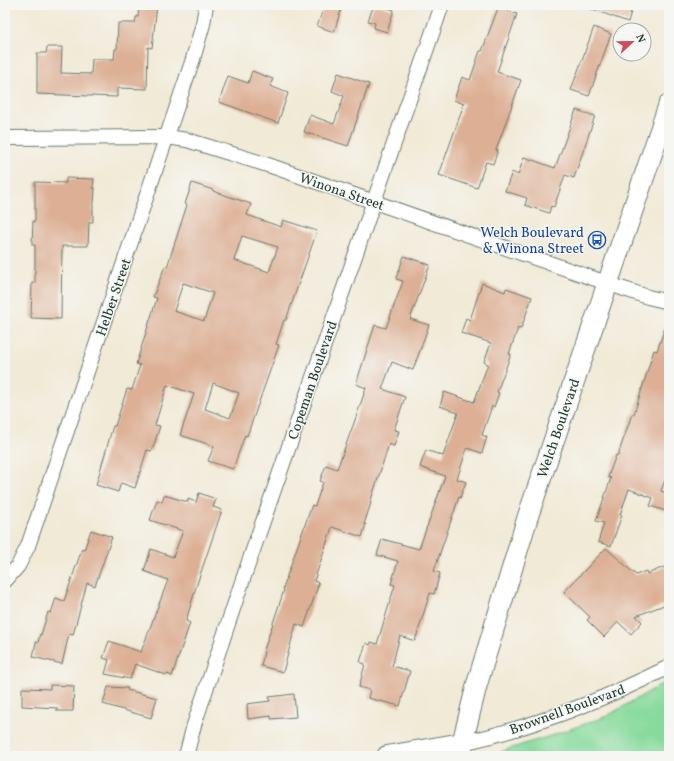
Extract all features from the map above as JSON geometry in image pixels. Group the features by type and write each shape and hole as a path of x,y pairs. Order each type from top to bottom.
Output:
{"main road":[{"name":"Welch Boulevard","path":"463,752 476,690 528,516 669,104"},
{"path":"387,756 463,752"}],"street":[{"name":"Helber Street","path":"5,581 18,566 28,546 167,137 200,36 206,5"},
{"name":"Copeman Boulevard","path":"186,756 189,739 222,642 442,5"},
{"name":"Winona Street","path":"5,138 167,137 187,140 271,166 607,284 669,302"},
{"name":"Brownell Boulevard","path":"463,752 508,731 553,717 611,694 669,667"}],"green space":[{"path":"669,680 669,756 493,756 508,749 607,716"}],"building":[{"path":"139,5 157,5 152,48 148,47 147,89 117,88 117,97 37,94 37,53 46,53 47,47 62,47 61,73 91,74 92,59 114,59 115,49 117,49 118,23 135,23 136,17 138,17"},
{"path":"325,5 341,10 334,32 317,26"},
{"path":"374,5 379,5 394,10 387,32 374,28 375,23 368,21"},
{"path":"587,5 633,5 628,22 586,7"},
{"path":"498,8 517,14 497,72 521,80 496,150 498,150 493,164 486,162 477,188 439,175 464,104 454,100 462,77 470,80"},
{"path":"594,27 611,34 589,96 571,90"},
{"path":"252,71 273,79 270,86 288,93 278,123 219,102 228,76 248,83"},
{"path":"338,73 369,84 348,146 304,132 310,115 334,124 344,96 332,91"},
{"path":"576,110 595,116 574,178 565,175 554,207 551,206 549,213 525,205 527,198 505,191 512,172 518,175 524,157 555,168"},
{"path":"66,178 94,179 93,188 95,188 93,222 89,222 88,246 62,246 61,319 31,318 32,283 35,283 35,245 32,245 33,221 35,221 35,182 66,183"},
{"path":"192,183 251,204 247,215 281,227 283,220 317,231 286,320 284,320 276,344 279,345 247,436 245,435 233,469 208,461 214,446 180,435 194,394 167,385 155,425 160,426 152,451 147,450 135,488 121,483 118,492 96,485 113,426 115,426 127,389 132,390 140,365 136,364 157,298 153,297 165,266 167,267 187,205 185,204","holes":["242,236 278,247 269,272 234,260","183,283 213,293 204,321 174,311","213,383 239,393 230,418 205,409"]},
{"path":"404,256 430,265 410,319 429,325 413,370 392,362 382,389 405,397 394,430 399,431 394,446 389,444 370,503 362,537 332,527 314,581 319,583 304,627 296,624 283,672 261,666 265,647 284,590 287,576 312,505 315,506 323,482 320,481 326,465 337,469 354,423 366,388 356,384 375,325 386,328 403,281 396,279"},
{"path":"482,283 505,292 506,288 532,297 521,329 518,328 509,354 511,354 497,392 499,393 494,407 492,406 482,435 487,437 482,453 467,448 457,479 466,482 460,498 459,497 434,571 440,573 434,594 430,593 415,641 400,636 392,666 410,671 400,706 368,698 370,690 359,687 365,664 360,662 366,643 370,645 371,642 377,644 395,585 391,584 398,561 377,555 382,539 419,549 445,476 420,467 426,450 443,456 458,413 440,406 444,392 474,402 488,364 484,362 491,343 461,333 466,318 470,320"},
{"path":"667,322 669,322 669,469 661,491 669,494 669,502 666,511 650,506 653,498 629,489 611,546 598,542 604,523 596,521 611,478 608,477 616,455 618,455 632,414 634,414 654,350 657,351"},
{"path":"199,493 216,499 213,507 222,510 196,587 186,621 190,623 172,676 135,664 130,679 105,674 109,660 103,658 109,641 141,652 168,580 144,571 151,549 173,557 183,531 150,520 157,500 162,502 164,495 188,502 188,499 196,502"},
{"path":"91,530 112,537 95,586 87,583 73,635 69,634 62,664 33,657 36,642 38,643 48,612 51,613 56,598 64,601 82,549 84,550"},
{"path":"606,548 636,575 646,571 647,574 669,565 669,603 636,616 642,622 631,634 618,622 604,637 587,620 590,617 564,592"},
{"path":"50,685 74,686 73,711 57,711 57,708 22,706 22,688 50,689"},
{"path":"108,687 128,688 127,690 157,698 151,718 103,704"},
{"path":"294,694 296,717 271,719 271,716 248,719 247,704 270,701 269,697"}],"place":[{"name":"Welch Boulevard & Winona Street","path":"597,240"}]}
